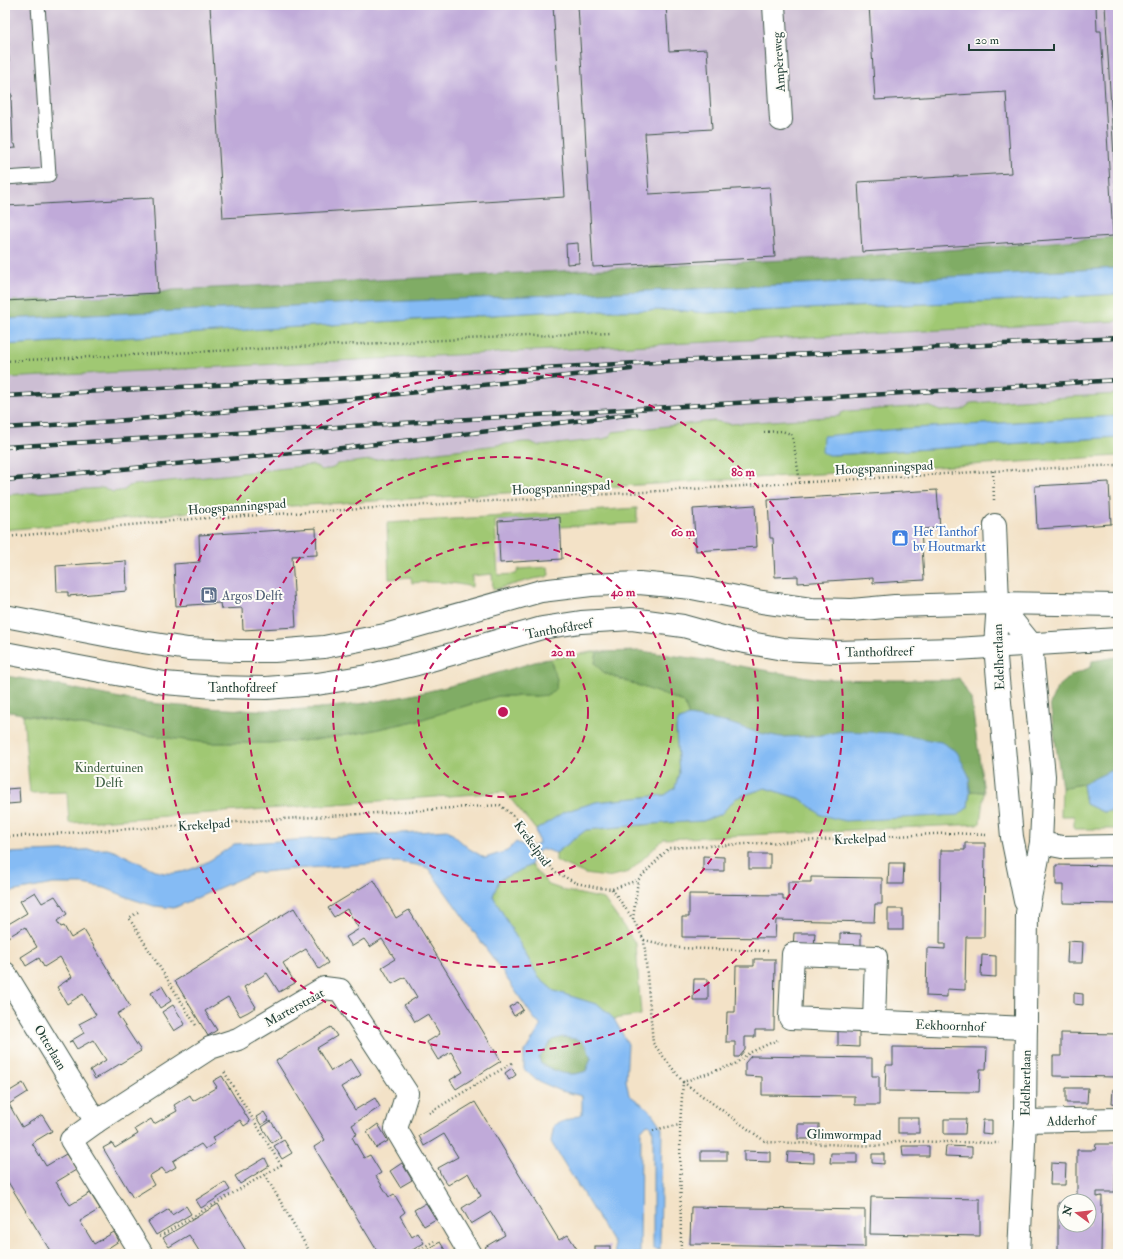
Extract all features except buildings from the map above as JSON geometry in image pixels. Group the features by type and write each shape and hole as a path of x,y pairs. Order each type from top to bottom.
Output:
{"street":[{"name":"Ampèreweg","path":"774,5 782,120"},
{"path":"995,525 998,602"},
{"path":"5,616 180,648 238,652 324,647 384,635 541,591 591,585 639,583 692,588 762,602 811,609 852,610 895,606 998,602 1118,605"},
{"name":"Edelhertlaan","path":"998,602 1031,644 1044,776 1040,843 1027,913 1025,1121 1019,1254"},
{"name":"Edelhertlaan","path":"998,602 995,646 1012,837 1027,913"},
{"name":"Tanthofdreef","path":"5,653 164,683 215,688 266,688 317,684 367,676 417,664 542,628 581,622 632,619 683,626 734,640 790,649 835,652 905,651 1118,639"},
{"path":"1040,843 1062,847 1118,846"},
{"path":"790,1018 793,954 876,957 874,1022"},
{"name":"Otterlaan","path":"5,973 96,1122"},
{"name":"Marterstraat","path":"140,1251 71,1140 96,1122 210,1048 238,1039 324,988 340,990 407,1093 396,1129 397,1132"},
{"name":"Eekhoornhof","path":"790,1018 1026,1028"},
{"name":"Adderhof","path":"1025,1121 1118,1119"},
{"path":"397,1132 470,1254"}],"lane":[{"path":"5,178 49,175 38,5"}],"path":[{"path":"5,361 610,332"},
{"path":"764,432 782,431 791,434 800,482"},
{"name":"Hoogspanningspad","path":"5,537 193,519 800,482 1118,465"},
{"name":"Krekelpad","path":"5,837 500,805 519,821 554,871 576,883 612,889 638,880 669,848 954,833 1012,837"},
{"path":"633,919 638,880"},
{"path":"612,889 633,919 644,940 680,948 776,951 793,954"},
{"path":"138,912 129,918 281,1165 140,1251"},
{"name":"Glimwormpad","path":"644,940 653,1043 683,1082 766,1142 882,1146 899,1141 1024,1144"},
{"path":"681,1254 680,1125 683,1082 735,1064 749,1053 781,1038 790,1018"},
{"path":"397,1132 512,1063"},
{"path":"653,1131 680,1125"},
{"path":"264,1175 312,1254"}],"shaded area":[{"path":"5,5 1118,5 1118,268 887,281 278,306 5,319"},
{"path":"1118,321 1118,416 5,511 5,378"}],"green space":[{"path":"1118,237 1118,268 840,282 5,319 5,301 158,293 173,290 868,256"},
{"path":"1118,294 1118,321 5,378 5,345 542,312 676,310 706,313 997,301"},
{"path":"1118,394 1118,416 899,429 833,455 1118,437 1118,456 192,512 5,530 5,495 103,488 113,492 125,490 128,486 134,485 313,465 318,467 320,470 332,468 337,464 523,442 531,442 539,446 603,439 609,437 612,432 714,421 731,424 840,416 841,413 847,411 928,406 941,411 962,410 971,403"},
{"path":"637,508 637,523 560,527 559,517 495,521 498,575 516,574 519,569 548,567 549,575 546,577 493,590 492,574 472,576 472,587 442,582 412,583 411,577 389,579 387,523"},
{"path":"641,651 821,679 949,680 959,678 971,699 984,792 970,791 968,776 842,731 817,736 781,737 759,733 729,723 689,716 684,702 604,673 595,663 597,652"},
{"name":"Kindertuinen Delft","path":"597,652 595,663 604,673 684,702 689,716 678,721 676,729 679,773 675,788 665,795 596,802 564,812 536,830 505,792 69,823 67,792 30,793 23,715 122,732 209,743 268,743 315,740 365,732 419,720 498,696 537,696 553,666 550,659"},
{"path":"1118,657 1118,765 1113,770 1099,777 1084,783 1062,788 1050,704 1057,688 1072,675 1091,667 1092,661"},
{"path":"550,659 557,679 556,688 549,695 498,696 419,720 365,732 315,740 268,743 209,743 122,732 5,711 5,676 148,703 233,709 298,710 366,703 417,694 492,675 541,660"},
{"path":"1083,784 1086,804 1103,812 1118,810 1118,829 1074,829 1074,816 1061,816 1062,788"},
{"path":"765,788 801,799 821,815 968,807 970,791 984,792 980,824 664,839 629,872 607,877 585,874 556,861 556,853 586,830 703,821 721,814 736,798"},
{"path":"531,865 549,885 566,891 604,899 636,944 641,1015 614,1019 599,1005 554,991 539,978 493,896 499,880"},
{"path":"562,1037 582,1041 587,1047 592,1059 586,1071 568,1074 558,1072 541,1064 539,1058 552,1040"}],"water":[{"path":"1118,268 1118,294 997,301 706,313 676,310 542,312 5,345 5,319 840,282"},
{"path":"1118,416 1118,437 833,455 828,455 822,452 823,436 899,429"},
{"path":"689,716 729,723 759,733 781,737 817,736 842,731 891,733 941,742 957,752 969,776 970,791 968,807 959,815 845,821 821,815 801,799 765,788 736,798 721,814 703,821 586,830 556,853 543,849 532,855 531,865 499,880 493,896 539,978 554,991 599,1005 614,1019 628,1044 626,1080 629,1095 649,1109 662,1128 660,1250 653,1249 653,1131 649,1124 646,1125 641,1131 640,1254 615,1254 614,1244 551,1142 554,1125 582,1114 582,1096 561,1091 536,1080 524,1069 524,1053 541,1026 533,1017 428,868 398,862 253,873 174,908 154,906 105,888 82,884 53,884 5,893 5,854 7,853 107,849 122,854 157,871 173,873 183,872 201,865 219,855 234,844 448,830 468,848 485,858 507,851 516,842 529,848 539,844 536,830 564,812 596,802 665,795 675,788 679,773 676,729 678,721","holes":["562,1037 581,1041 587,1047 591,1059 586,1071 568,1074 558,1072 541,1064 539,1058 552,1040"]},
{"path":"1118,765 1118,810 1103,812 1086,804 1083,784 1112,770"}],"railway":[{"path":"5,396 1118,338"},
{"path":"5,428 115,421 277,407 631,369"},
{"path":"5,447 1118,380"},
{"path":"5,480 325,450 636,414"}],"place":[{"name":"Het Tanthof bv Houtmarkt","path":"900,538"},
{"name":"Argos Delft","path":"209,595"}]}
